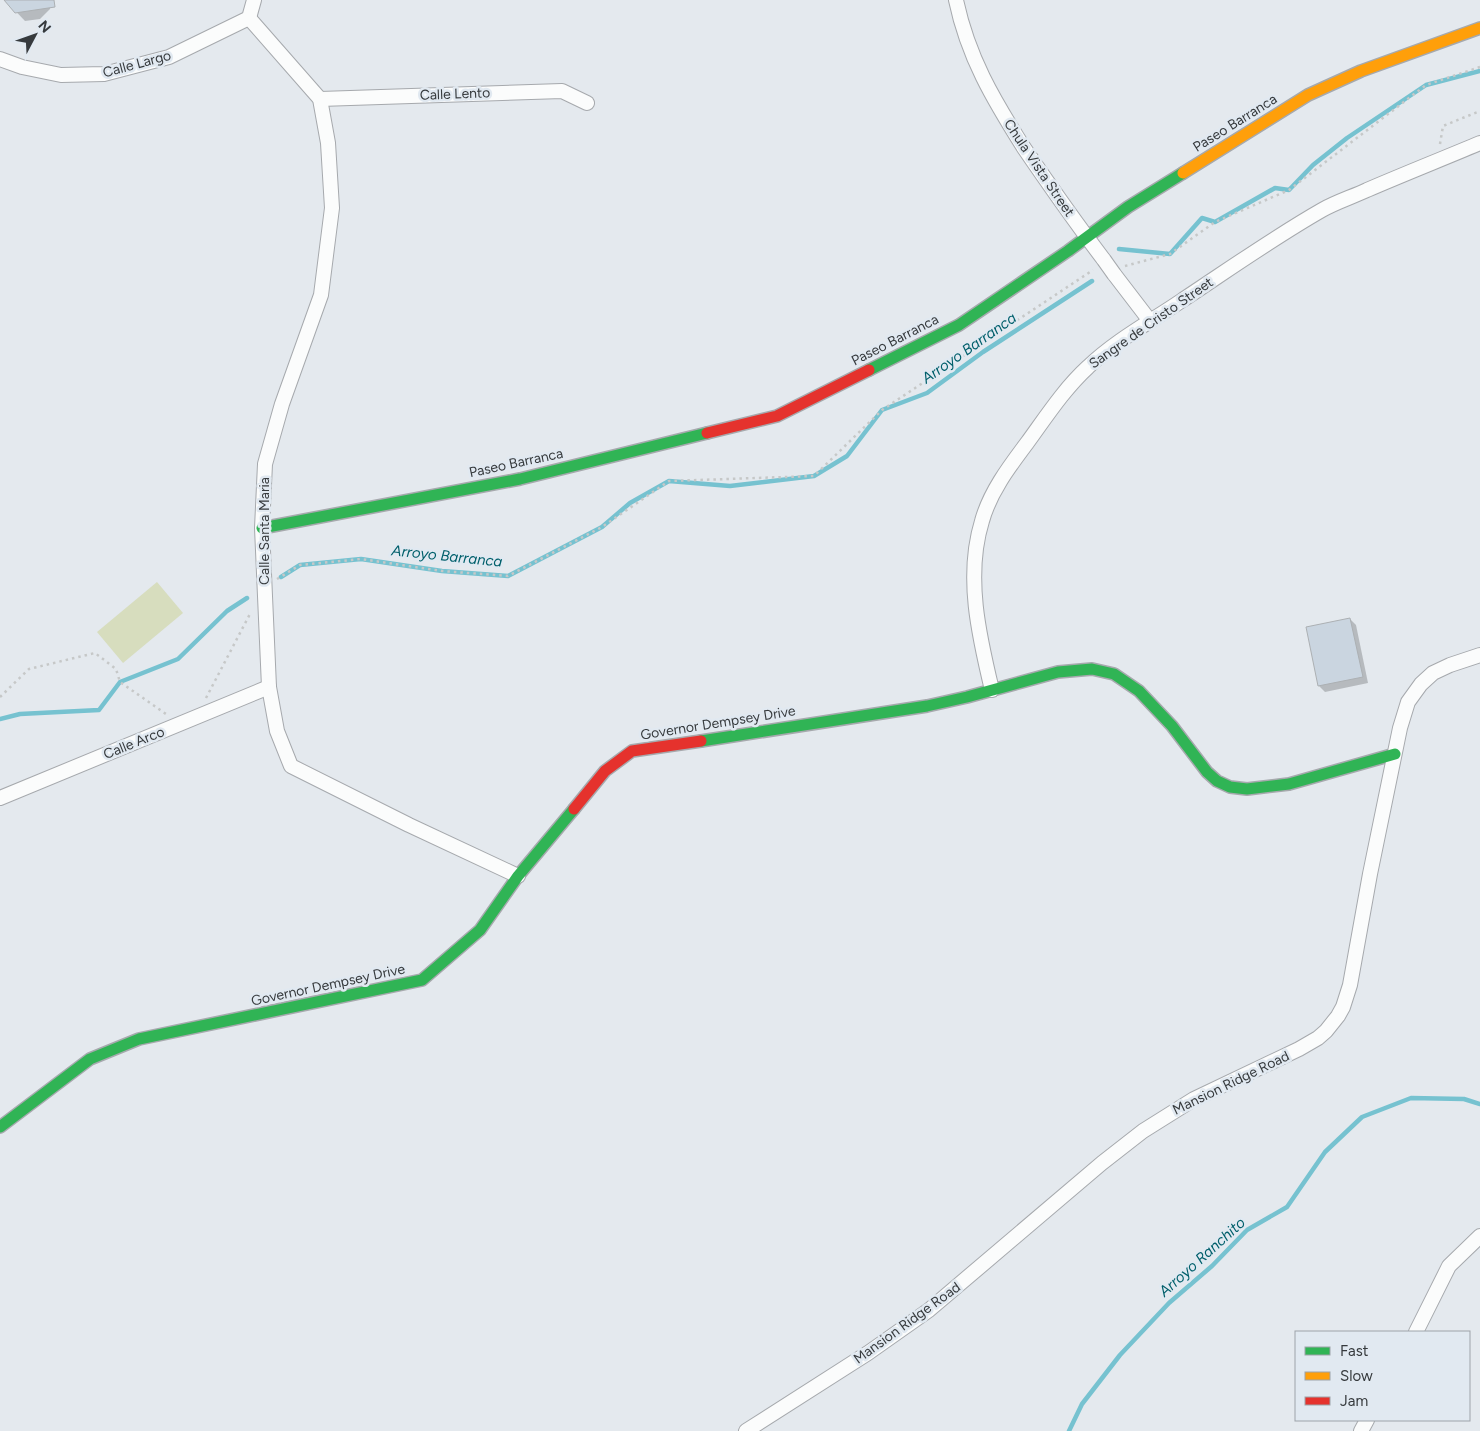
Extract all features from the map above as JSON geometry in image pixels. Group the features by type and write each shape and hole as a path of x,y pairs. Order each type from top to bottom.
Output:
{"street":[{"path":"254,0 249,18 320,98"},
{"name":"Chula Vista Street","path":"956,0 967,40 990,92 1053,191 1150,322"},
{"name":"Calle Largo","path":"0,59 22,67 62,75 104,74 169,57 249,18"},
{"name":"Paseo Barranca","path":"262,528 520,479 777,416 959,325 1128,207 1308,95 1369,68 1480,28"},
{"name":"Calle Lento","path":"320,98 562,91 587,103"},
{"name":"Calle Santa Maria","path":"320,98 328,143 332,208 320,295 282,404 265,464 262,528 264,587 269,687 277,731 291,766 409,825 518,876"},
{"name":"Sangre de Cristo Street","path":"992,690 979,628 975,591 978,533 986,509 1004,476 1074,382 1099,357 1274,239 1324,209 1480,143"},
{"name":"Mansion Ridge Road","path":"746,1431 868,1353 929,1310 1102,1163 1143,1131 1200,1096 1299,1049 1326,1031 1343,1008 1350,986 1370,874 1405,710 1416,689 1426,678 1442,669 1480,656"},
{"name":"Governor Dempsey Drive","path":"0,1127 90,1059 139,1039 422,980 480,930 518,876 605,771 632,751 951,702 1074,669 1094,669 1112,674 1130,684 1150,702 1177,733 1207,773 1217,782 1235,788 1268,787 1297,782 1396,754"},
{"name":"Calle Arco","path":"0,798 269,687"},
{"path":"1416,1331 1449,1266 1480,1236"}],"path":[{"path":"1438,160 1443,126 1480,111"},
{"path":"204,700 264,587"},
{"path":"0,697 29,669 95,653 116,669 120,682 168,716"}],"green space":[{"path":"157,582 183,613 123,663 97,632"}],"building":[{"path":"4,0 54,0 55,7 15,13"},
{"path":"1350,618 1363,677 1318,686 1306,627"}],"waterway":[{"path":"1119,249 1170,254 1202,218 1215,222 1275,188 1289,190 1313,165 1347,138 1426,85 1480,71"},
{"name":"Arroyo Barranca","path":"281,577 300,565 361,559 442,571 508,576 602,527 630,503 669,481 730,486 814,476 847,456 882,410 927,393 983,352 1092,281"},
{"name":"Arroyo Barranca","path":"0,719 20,714 99,710 120,682 178,659 227,611 247,598"},
{"name":"Arroyo Ranchito","path":"1069,1431 1082,1404 1120,1355 1169,1303 1212,1266 1247,1230 1287,1207 1325,1152 1362,1117 1411,1098 1464,1099 1480,1104"}],"traffic: fast":[{"path":"869,370 959,325 1068,251 1128,207 1183,173"},
{"path":"262,528 520,479 707,433"},
{"path":"701,741 927,706 1058,672 1092,669 1114,674 1139,691 1172,726 1207,772 1217,781 1230,787 1247,789 1289,784 1395,754"},
{"path":"0,1127 90,1059 139,1039 422,980 480,930 518,876 574,809"}],"traffic: slow":[{"path":"1183,173 1308,95 1361,71 1480,28"}],"traffic: jam":[{"path":"707,433 777,416 869,370"},
{"path":"574,809 605,771 632,751 701,741"}]}
